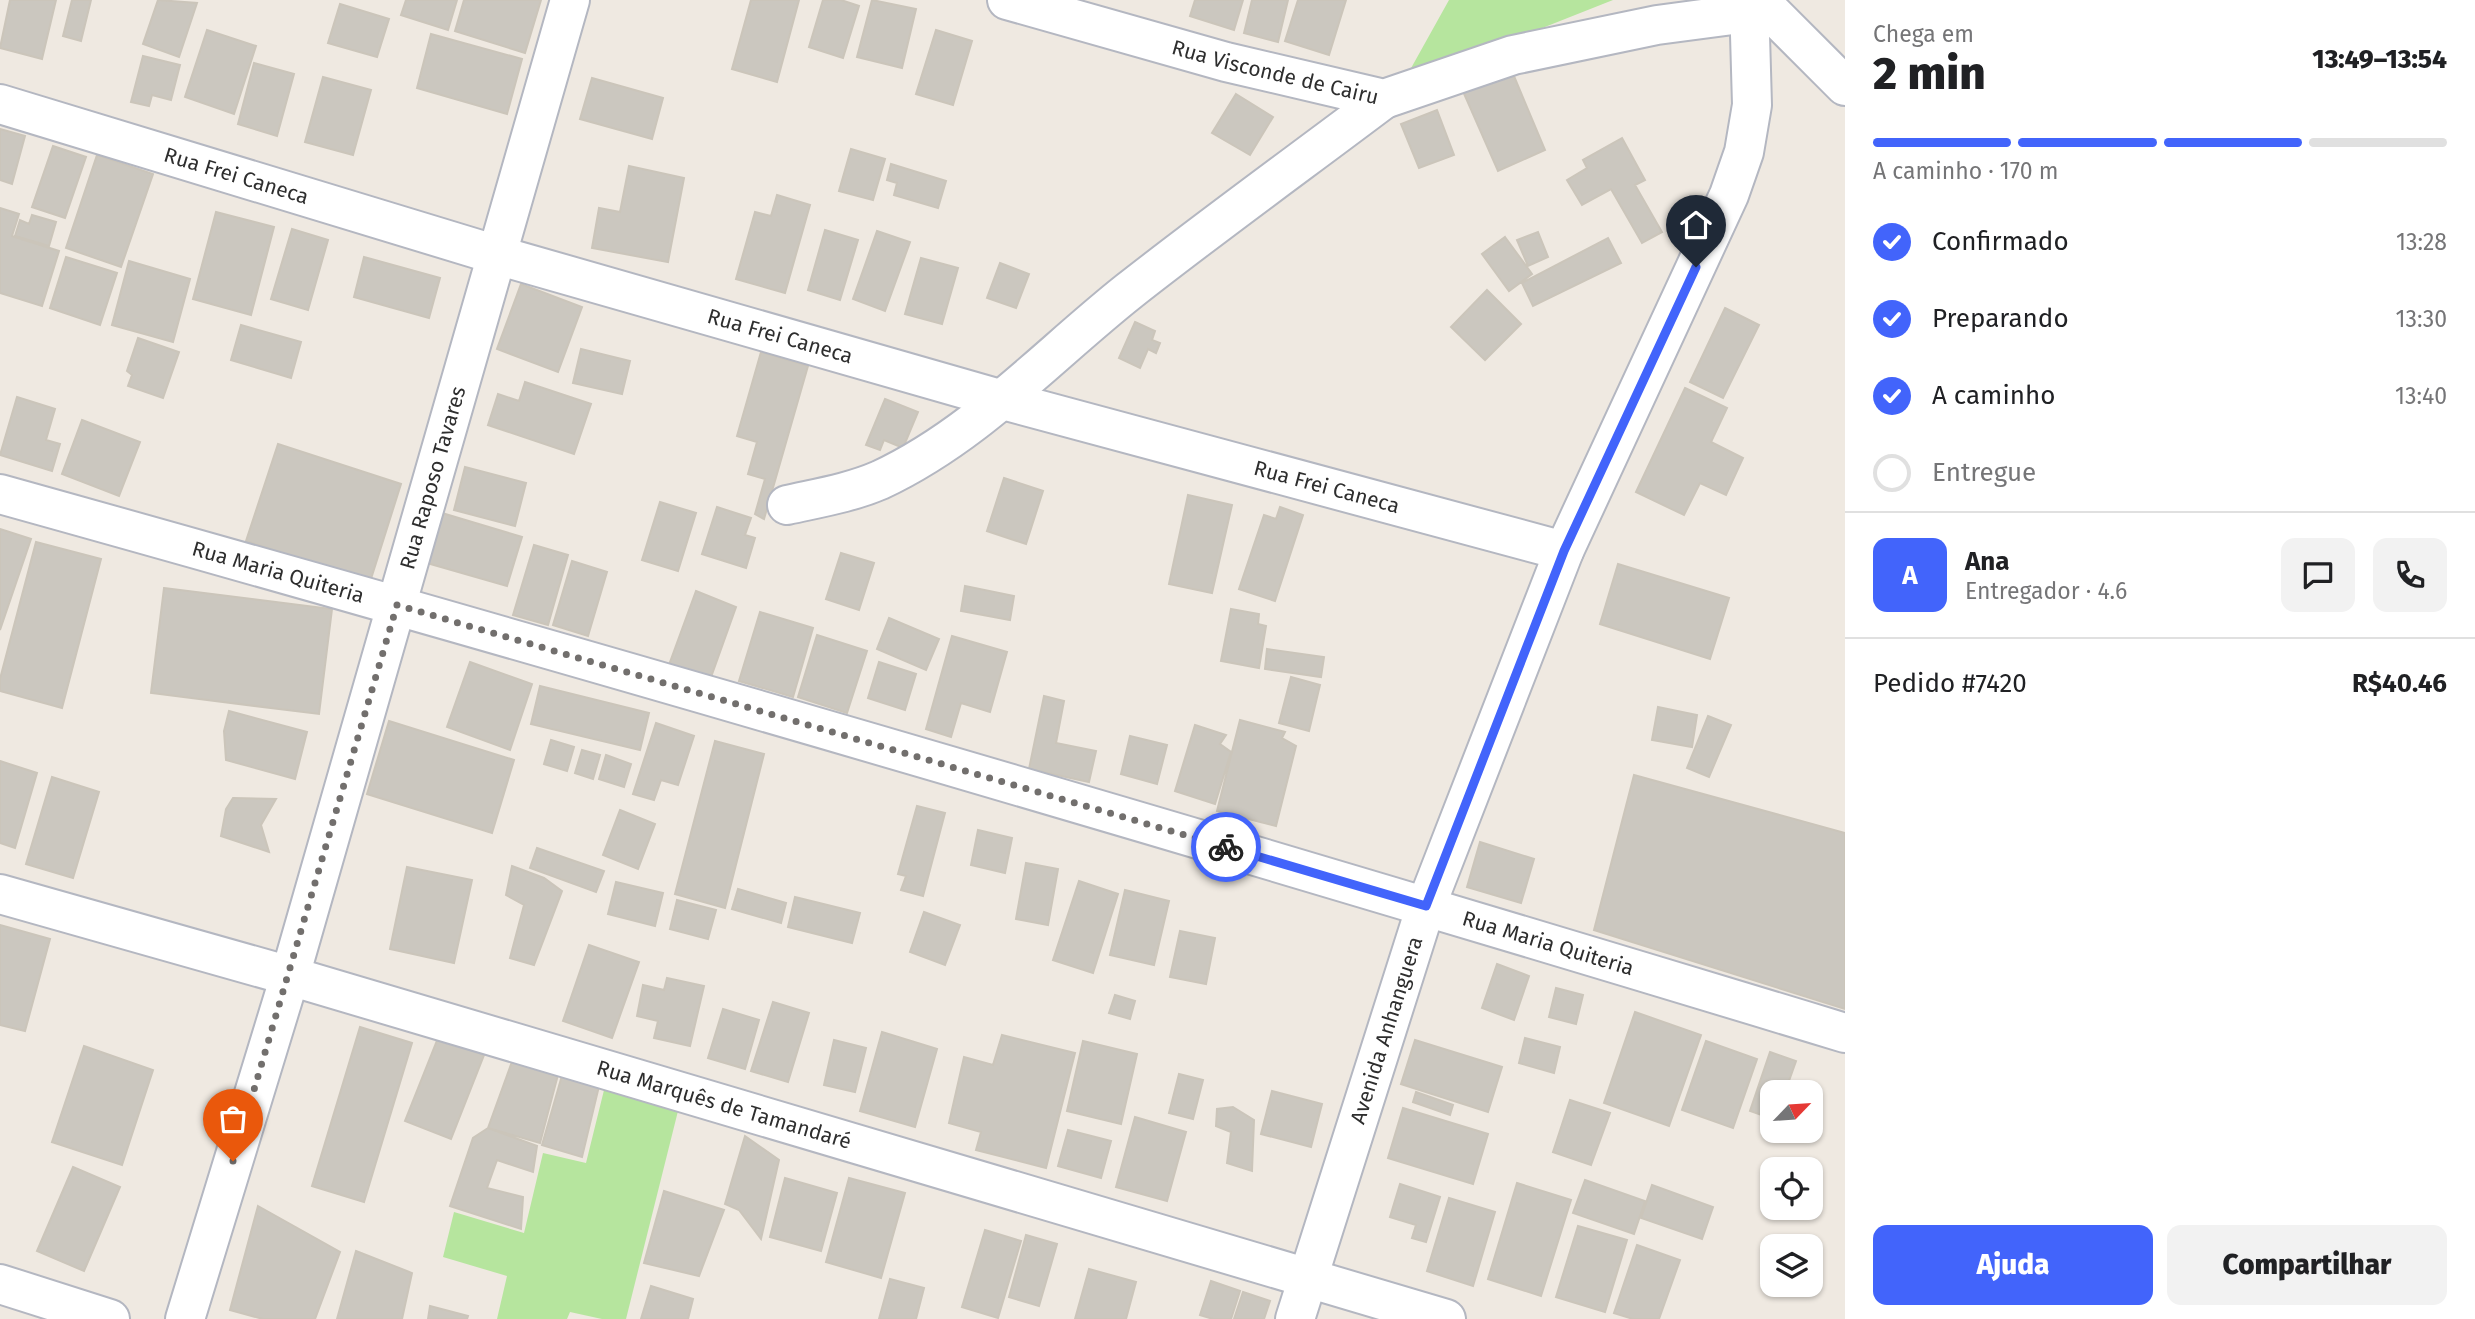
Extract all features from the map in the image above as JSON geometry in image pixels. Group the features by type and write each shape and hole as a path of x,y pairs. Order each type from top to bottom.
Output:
{"street":[{"name":"Rua Raposo Tavares","path":"185,1319 290,976 570,0"},
{"name":"Rua Visconde de Cairu","path":"1007,0 1226,62 1384,99 1513,55 1752,4"},
{"path":"1752,4 1845,86"},
{"name":"Avenida Anhanguera","path":"1295,1319 1426,906 1564,551 1729,195 1744,152 1752,105 1752,4"},
{"path":"787,505 849,491 878,481 917,461 1003,400 1128,292 1384,99"},
{"name":"Rua Frei Caneca","path":"0,104 497,255 1003,400 1564,551"},
{"name":"Rua Maria Quiteria","path":"0,494 397,605 1426,906 1845,1033"},
{"name":"Rua Marquês de Tamandaré","path":"0,894 290,976 1446,1319"},
{"path":"0,1284 110,1319"}],"green space":[{"path":"1449,0 1613,0 1482,52 1410,70"},
{"path":"606,1082 678,1111 626,1319 602,1319 570,1312 567,1319 497,1319 507,1276 443,1257 454,1212 524,1233 543,1153 586,1163"}],"building":[{"path":"10,0 56,0 42,59 0,48"},
{"path":"72,0 91,0 81,41 63,36"},
{"path":"158,0 197,3 179,57 143,44"},
{"path":"406,0 457,0 448,30 401,15"},
{"path":"464,0 541,0 525,53 455,31"},
{"path":"751,0 799,0 777,82 732,69"},
{"path":"823,0 841,0 859,6 843,58 809,47"},
{"path":"872,0 916,9 902,68 857,57"},
{"path":"1195,0 1243,0 1234,30 1190,16"},
{"path":"1252,0 1288,0 1278,42 1244,33"},
{"path":"1298,0 1346,0 1329,55 1285,41"},
{"path":"340,4 389,19 377,57 328,43"},
{"path":"207,30 256,46 234,114 185,97"},
{"path":"936,30 972,41 953,105 916,94"},
{"path":"431,34 522,59 507,114 417,88"},
{"path":"143,56 180,65 171,100 152,95 149,106 131,102"},
{"path":"254,63 294,74 277,136 238,124"},
{"path":"1511,69 1545,150 1498,171 1462,89"},
{"path":"323,77 371,90 353,155 305,142"},
{"path":"592,78 663,98 652,139 580,119"},
{"path":"1236,94 1273,117 1250,155 1212,133"},
{"path":"1437,110 1454,155 1419,168 1401,124"},
{"path":"0,129 25,136 12,184 0,180"},
{"path":"1622,138 1645,180 1635,185 1662,232 1642,243 1611,189 1582,205 1567,180 1587,168 1583,160"},
{"path":"53,146 86,157 65,218 32,207"},
{"path":"851,149 885,159 873,200 839,191"},
{"path":"97,155 153,174 121,267 66,248"},
{"path":"891,164 946,181 938,208 894,195 897,183 887,180"},
{"path":"629,166 684,178 668,262 592,248 599,208 620,212"},
{"path":"777,195 810,205 785,293 736,279 755,212 771,216"},
{"path":"0,208 19,214 12,236 59,251 42,306 0,293"},
{"path":"216,212 274,227 251,315 193,299"},
{"path":"32,215 56,222 49,246 15,236 20,220 29,224"},
{"path":"292,229 328,240 308,310 271,299"},
{"path":"825,230 858,240 840,300 808,290"},
{"path":"877,231 910,242 885,311 853,299"},
{"path":"1538,232 1548,257 1528,266 1517,240"},
{"path":"1505,237 1532,274 1509,291 1482,254"},
{"path":"1608,238 1621,263 1533,306 1522,283"},
{"path":"66,257 117,273 100,325 50,308"},
{"path":"364,257 440,278 429,318 354,297"},
{"path":"921,258 958,268 942,324 905,314"},
{"path":"129,261 190,279 173,342 112,325"},
{"path":"1000,263 1029,274 1016,308 987,298"},
{"path":"521,284 582,307 558,372 497,349"},
{"path":"1487,290 1521,324 1485,360 1451,327"},
{"path":"1725,308 1759,325 1723,398 1690,382"},
{"path":"1135,322 1155,331 1152,340 1160,343 1156,353 1148,349 1140,368 1119,358"},
{"path":"241,325 301,342 291,378 231,360"},
{"path":"138,338 179,352 163,398 128,386 132,375 127,371"},
{"path":"581,349 630,361 622,394 573,383"},
{"path":"761,352 808,366 764,519 755,514 765,479 748,474 757,442 737,436"},
{"path":"525,382 591,404 574,454 488,425 498,394 519,401"},
{"path":"1685,388 1727,408 1711,442 1743,458 1726,495 1700,483 1684,515 1636,492"},
{"path":"17,397 55,409 46,440 60,444 52,471 0,455"},
{"path":"885,399 918,412 903,448 884,440 880,450 866,445"},
{"path":"82,420 140,442 119,496 62,474"},
{"path":"278,444 401,484 370,582 246,541"},
{"path":"465,467 526,483 515,526 454,510"},
{"path":"1004,478 1043,491 1026,544 987,531"},
{"path":"1188,495 1232,505 1212,593 1169,584"},
{"path":"660,502 696,513 678,571 642,560"},
{"path":"717,507 751,518 745,535 755,538 746,568 702,554"},
{"path":"1280,507 1303,515 1275,601 1239,589 1264,515 1276,519"},
{"path":"442,513 522,537 507,586 427,563"},
{"path":"0,529 31,539 0,630"},
{"path":"36,542 101,559 62,708 0,691 0,679"},
{"path":"534,545 568,555 548,625 513,615"},
{"path":"841,553 874,563 859,610 826,599"},
{"path":"572,561 607,572 588,636 553,625"},
{"path":"1618,564 1729,598 1710,659 1600,624"},
{"path":"965,586 1014,596 1010,620 961,611"},
{"path":"164,588 332,609 319,714 151,693"},
{"path":"696,591 736,607 710,680 669,665"},
{"path":"1231,609 1259,614 1258,624 1266,626 1259,668 1221,661"},
{"path":"760,612 813,628 793,697 739,681"},
{"path":"889,618 939,639 926,670 877,649"},
{"path":"817,635 867,651 847,713 798,697"},
{"path":"952,636 1007,652 990,712 961,703 951,737 926,729"},
{"path":"1267,649 1324,657 1321,677 1265,669"},
{"path":"470,662 532,684 510,750 447,727"},
{"path":"879,662 916,674 905,710 868,698"},
{"path":"1291,677 1320,685 1309,731 1279,723"},
{"path":"540,686 649,713 640,750 531,724"},
{"path":"1044,696 1064,701 1056,743 1096,751 1089,782 1029,769"},
{"path":"1658,707 1697,715 1692,747 1652,740"},
{"path":"229,711 307,732 295,779 226,760 224,731"},
{"path":"1708,716 1731,725 1709,777 1687,768"},
{"path":"1240,720 1285,732 1282,738 1296,746 1276,826 1217,811"},
{"path":"389,721 514,760 492,833 367,794"},
{"path":"656,723 694,736 678,785 661,780 654,800 633,794"},
{"path":"1195,725 1226,735 1220,744 1231,752 1215,804 1175,791"},
{"path":"1130,736 1167,745 1157,784 1121,774"},
{"path":"551,740 574,747 567,771 544,764"},
{"path":"715,741 764,754 725,908 675,894"},
{"path":"582,750 600,755 593,779 575,773"},
{"path":"606,755 631,764 624,787 599,779"},
{"path":"0,761 37,773 15,848 0,843"},
{"path":"1634,775 1845,833 1845,1009 1594,930"},
{"path":"52,777 99,792 73,878 26,864"},
{"path":"233,798 276,799 261,825 269,852 221,836 226,809"},
{"path":"917,806 945,813 923,896 901,890 906,876 898,874"},
{"path":"620,810 655,824 638,869 603,855"},
{"path":"978,830 1012,838 1005,873 971,865"},
{"path":"1480,842 1534,859 1521,903 1467,887"},
{"path":"537,848 604,871 596,892 530,868"},
{"path":"1026,863 1058,869 1048,925 1016,919"},
{"path":"512,866 544,878 562,891 534,965 510,958 524,905 506,895"},
{"path":"407,867 472,880 454,963 390,949"},
{"path":"1079,881 1118,894 1093,973 1053,960"},
{"path":"616,882 663,893 655,926 608,914"},
{"path":"738,889 786,903 781,923 732,909"},
{"path":"1125,890 1169,901 1154,965 1110,955"},
{"path":"795,897 860,913 852,943 788,927"},
{"path":"677,900 716,910 708,939 670,929"},
{"path":"924,912 960,925 945,965 910,952"},
{"path":"0,925 50,939 25,1031 0,1025"},
{"path":"1180,931 1215,938 1206,984 1170,977"},
{"path":"589,945 639,962 612,1038 563,1021"},
{"path":"1497,964 1529,976 1514,1020 1482,1008"},
{"path":"667,978 704,986 690,1046 654,1038 658,1021 637,1016 643,985 664,990"},
{"path":"1556,988 1583,995 1576,1024 1549,1017"},
{"path":"1115,995 1135,1001 1130,1019 1109,1013"},
{"path":"773,1002 809,1013 788,1082 751,1071"},
{"path":"723,1009 759,1020 745,1069 708,1058"},
{"path":"1635,1012 1701,1035 1669,1126 1604,1103"},
{"path":"360,1027 412,1043 364,1202 312,1186"},
{"path":"882,1032 937,1049 915,1127 860,1111"},
{"path":"1002,1035 1075,1053 1046,1168 976,1150 981,1132 949,1123 964,1057 993,1065"},
{"path":"438,1038 484,1055 451,1139 405,1121"},
{"path":"1525,1038 1560,1047 1554,1073 1519,1063"},
{"path":"834,1040 866,1048 855,1092 824,1085"},
{"path":"1415,1040 1502,1067 1488,1112 1401,1084"},
{"path":"1083,1041 1137,1054 1121,1124 1067,1111"},
{"path":"1706,1041 1757,1059 1733,1128 1682,1110"},
{"path":"84,1046 153,1070 122,1165 52,1142"},
{"path":"1770,1052 1796,1061 1789,1080 1761,1080"},
{"path":"513,1059 559,1071 540,1143 488,1128"},
{"path":"563,1072 600,1082 582,1157 542,1145"},
{"path":"1179,1074 1203,1080 1193,1119 1169,1113"},
{"path":"1760,1082 1760,1114 1750,1111"},
{"path":"1272,1091 1322,1104 1311,1147 1261,1134"},
{"path":"1416,1092 1453,1105 1450,1115 1413,1102"},
{"path":"1570,1100 1610,1113 1591,1165 1553,1152"},
{"path":"1233,1107 1254,1120 1252,1171 1227,1163 1231,1132 1216,1126 1217,1109"},
{"path":"1403,1108 1488,1134 1473,1184 1388,1158"},
{"path":"1135,1117 1186,1132 1167,1201 1116,1187"},
{"path":"488,1128 537,1146 533,1172 497,1160 487,1188 523,1197 521,1229 450,1206 473,1138"},
{"path":"1068,1130 1111,1141 1101,1178 1058,1166"},
{"path":"745,1136 779,1160 761,1239 739,1210 725,1204"},
{"path":"73,1167 120,1187 84,1271 37,1251"},
{"path":"785,1178 837,1193 821,1251 770,1237"},
{"path":"849,1178 905,1193 881,1278 826,1262"},
{"path":"1585,1180 1645,1201 1634,1234 1573,1213"},
{"path":"1517,1183 1571,1200 1541,1296 1488,1279"},
{"path":"1400,1184 1440,1197 1426,1242 1412,1238 1416,1225 1390,1217"},
{"path":"1652,1185 1713,1207 1702,1239 1641,1218"},
{"path":"664,1191 724,1210 699,1276 644,1263"},
{"path":"1449,1198 1495,1212 1473,1286 1427,1271"},
{"path":"258,1206 340,1252 315,1319 263,1319 230,1310"},
{"path":"1578,1226 1627,1240 1605,1312 1556,1297"},
{"path":"985,1230 1021,1241 998,1318 962,1307"},
{"path":"1026,1235 1057,1244 1039,1306 1009,1297"},
{"path":"1637,1245 1680,1260 1659,1319 1633,1319 1614,1313"},
{"path":"356,1251 412,1273 402,1319 337,1319"},
{"path":"1089,1269 1136,1282 1126,1319 1075,1319"},
{"path":"890,1279 924,1288 916,1319 879,1319"},
{"path":"1211,1281 1240,1291 1231,1319 1213,1319 1200,1315"},
{"path":"651,1286 693,1299 688,1319 641,1319"},
{"path":"1243,1292 1270,1301 1264,1319 1234,1319"},
{"path":"430,1306 468,1316 467,1319 428,1319"}],"way so far":[{"path":"233,1161 290,976 397,605 1226,847"}],"route":[{"path":"1226,847 1426,906 1564,551 1696,267"}]}
